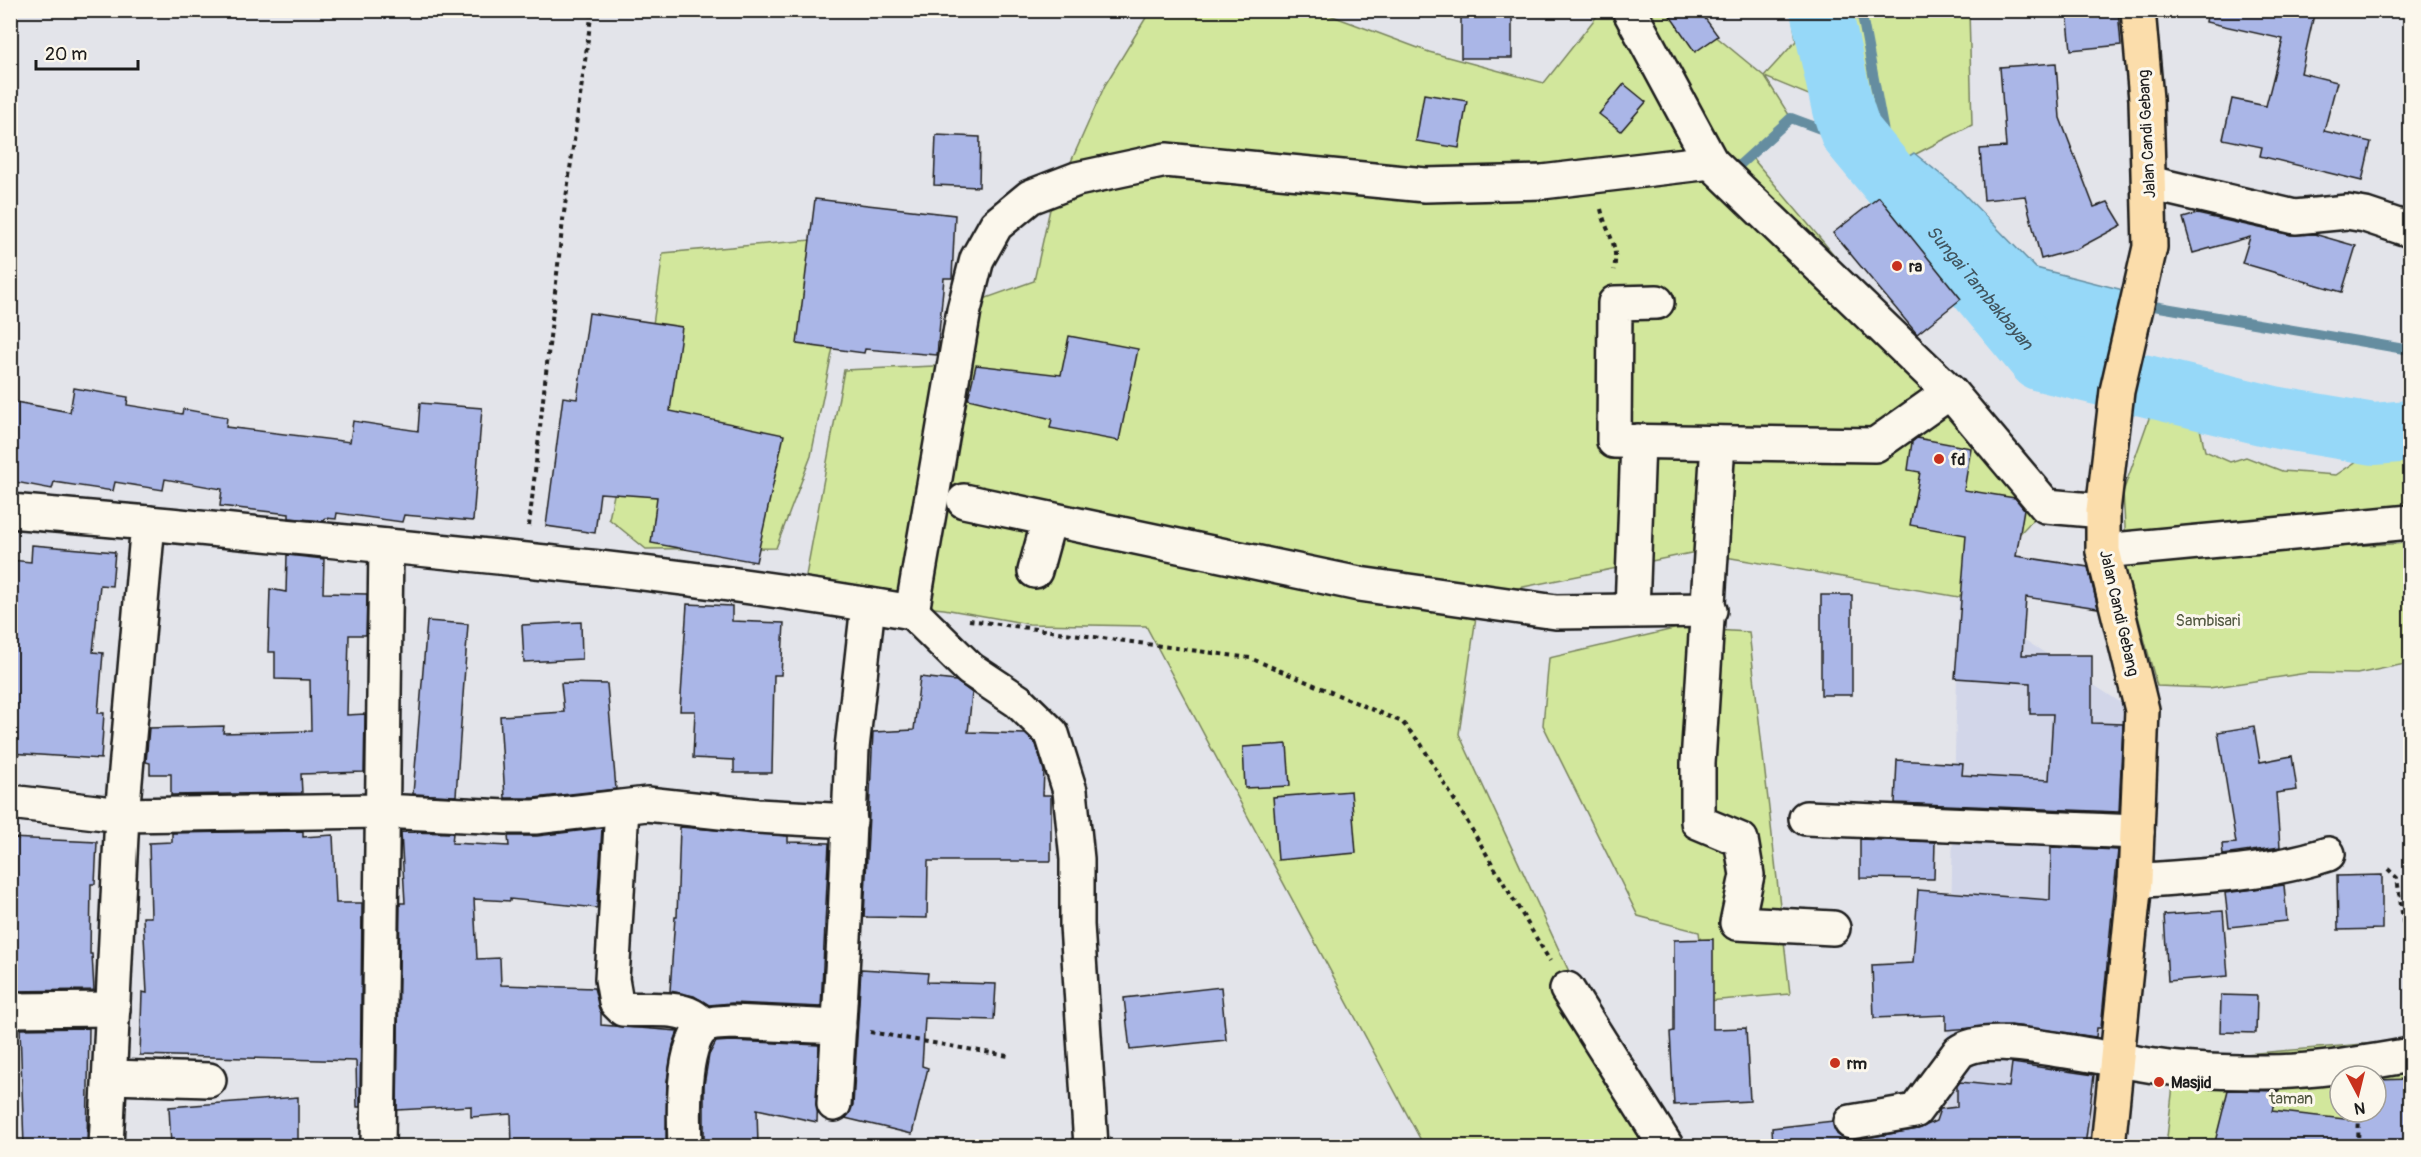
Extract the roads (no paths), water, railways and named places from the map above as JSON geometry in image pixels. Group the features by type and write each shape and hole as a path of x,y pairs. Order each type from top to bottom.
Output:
{"main road":[{"name":"Jalan Candi Gebang","path":"2108,1146 2135,881 2142,710 2103,551 2103,511 2117,391 2150,247 2146,99 2138,10"}],"street":[{"path":"1629,10 1714,165 1950,392 2046,506 2103,511"},
{"path":"912,612 962,321 977,259 996,225 1030,197 1077,178 1166,160 1425,185 1542,182 1714,165"},
{"path":"2149,183 2295,217 2348,212 2365,215 2410,230"},
{"path":"1657,302 1615,303 1614,441 1875,446 1950,392"},
{"path":"1632,611 1638,441"},
{"path":"1719,443 1710,610 1698,763 1698,822 1741,840 1747,875 1737,923 1833,928"},
{"path":"964,501 1359,584 1556,612 1710,610"},
{"path":"10,511 525,560 912,612 970,669 1018,701 1052,734 1070,791 1077,859 1077,925 1091,1146"},
{"path":"1035,571 1049,520"},
{"path":"2103,551 2410,522"},
{"path":"106,1146 122,815 148,523"},
{"path":"378,1146 386,546"},
{"path":"834,1104 852,748 868,605"},
{"path":"10,802 122,815 381,811 525,817 647,804 757,816 850,821"},
{"path":"622,808 612,979 616,1002 623,1009 683,1012 698,1018 704,1027"},
{"path":"1806,818 2137,832"},
{"path":"2135,881 2225,875 2289,866 2328,854"},
{"path":"1567,989 1666,1146"},
{"path":"10,1010 113,1009"},
{"path":"685,1146 684,1106 690,1056 696,1036 704,1027 714,1023 731,1022 839,1027"},
{"path":"1851,1122 1915,1111 1959,1052 1966,1047 2017,1044 2118,1058 2144,1065 2257,1072 2361,1064 2410,1055"},
{"path":"111,1077 209,1080"}],"water":[{"path":"1914,153 1960,190 2036,268 2135,293 2114,361 2047,353 1883,172"}],"waterway":[{"name":"Sungai Tambakbayan","path":"1821,10 1843,109 1851,133 2040,360 2274,417 2374,434 2410,431"},
{"path":"1861,10 1888,154 1907,171"},
{"path":"1727,171 1733,171 1791,118 1888,154"},
{"path":"2142,304 2410,350"}],"place":[{"name":"ra","path":"1897,266"},
{"name":"fd","path":"1939,459"},
{"name":"rm","path":"1835,1063"},
{"name":"Masjid","path":"2159,1082"}],"park label":[{"name":"Sambisari","path":"2208,620"},
{"name":"taman","path":"2291,1098"}]}
